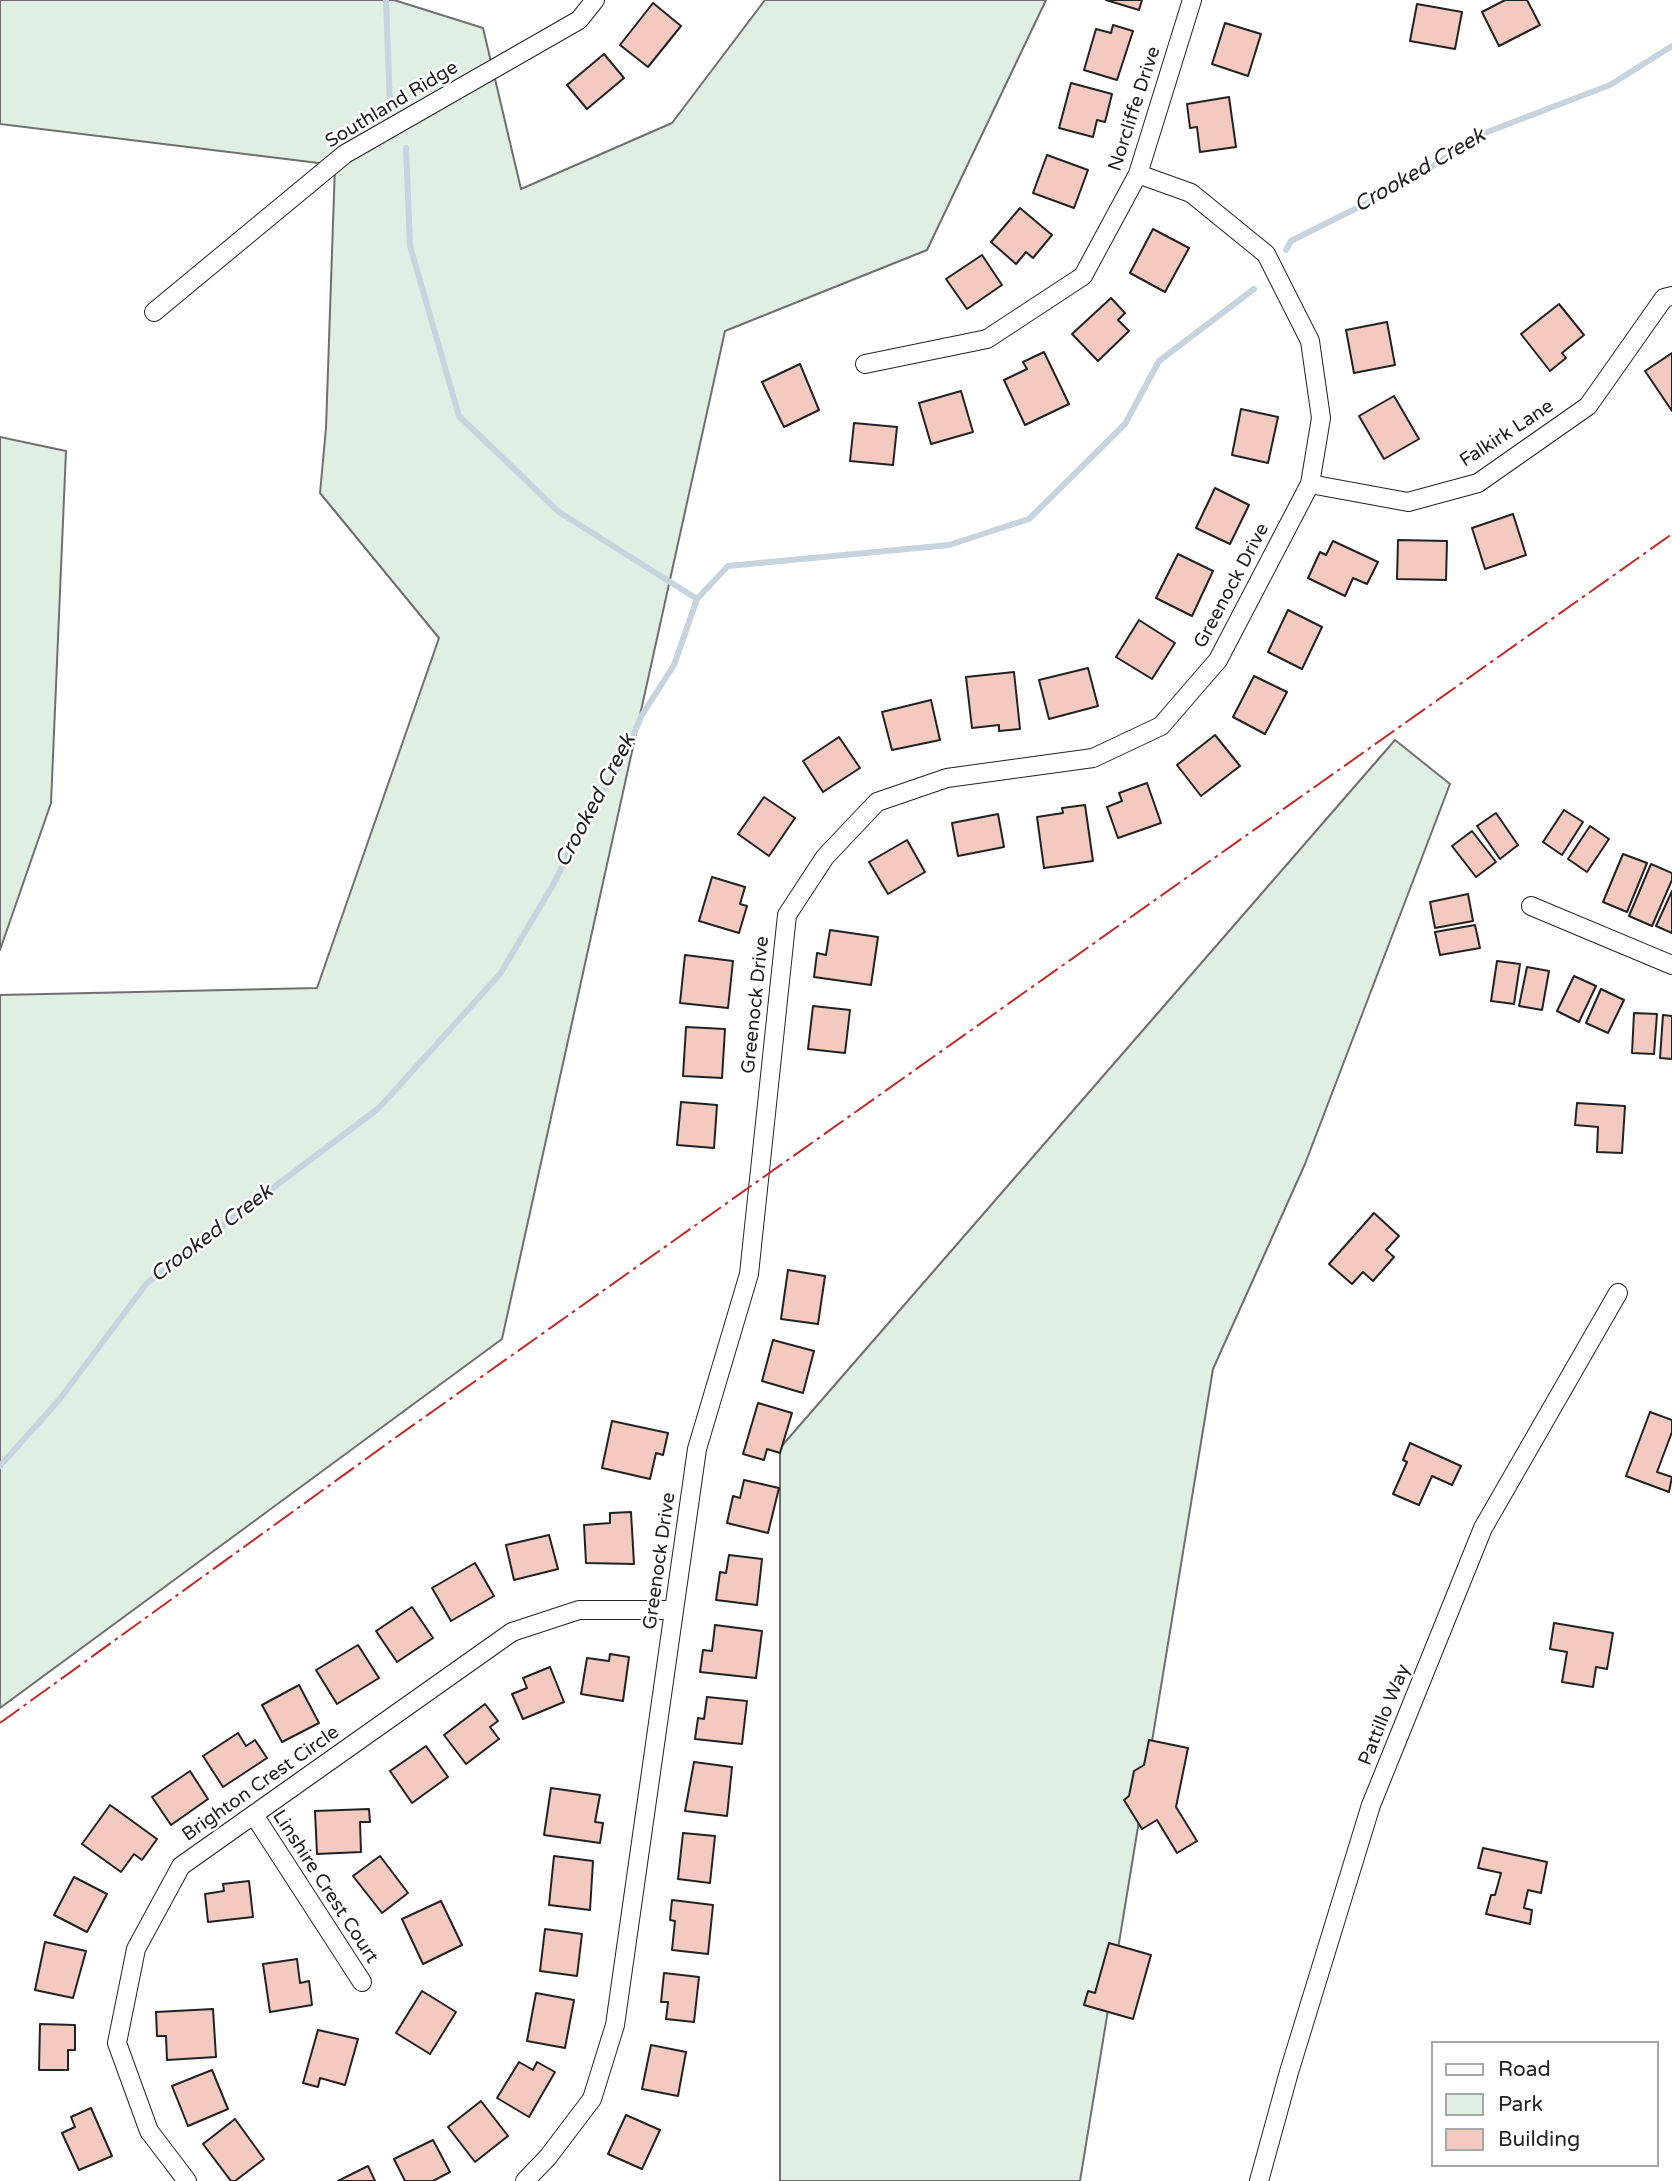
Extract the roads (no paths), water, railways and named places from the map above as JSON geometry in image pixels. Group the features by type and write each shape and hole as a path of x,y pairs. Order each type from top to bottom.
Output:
{"street":[{"name":"Southland Ridge","path":"154,312 345,154 579,20 595,0"},
{"name":"Norcliffe Drive","path":"865,364 988,338 1083,276 1138,174 1192,0"},
{"name":"Greenock Drive","path":"525,2181 548,2157 592,2099 615,2025 697,1449 749,1274 787,915 825,857 877,802 947,778 1093,758 1161,726 1218,660 1310,484 1321,418 1310,341 1266,254 1191,193 1138,174"},
{"name":"Falkirk Lane","path":"1310,484 1408,502 1478,483 1588,406 1664,298 1672,296"},
{"path":"1531,906 1672,965"},
{"name":"Pattillo Way","path":"1259,2181 1289,2072 1376,1793 1483,1528 1618,1293"},
{"name":"Brighton Crest Circle","path":"187,2181 149,2131 117,2043 136,1949 181,1867 512,1632 579,1610 674,1610"},
{"name":"Linshire Crest Court","path":"254,1815 362,1982"}],"waterway":[{"path":"386,0 390,105"},
{"name":"Crooked Creek","path":"1286,250 1291,241 1407,183 1482,134 1610,85 1672,46"},
{"path":"406,148 410,246 459,416 559,512 697,599"},
{"name":"Crooked Creek","path":"0,1466 59,1400 147,1283 379,1108 500,974 553,885 588,814 620,765 642,715 674,665 697,599 728,566 949,545 1029,519 1125,424 1159,361 1254,289"}]}
